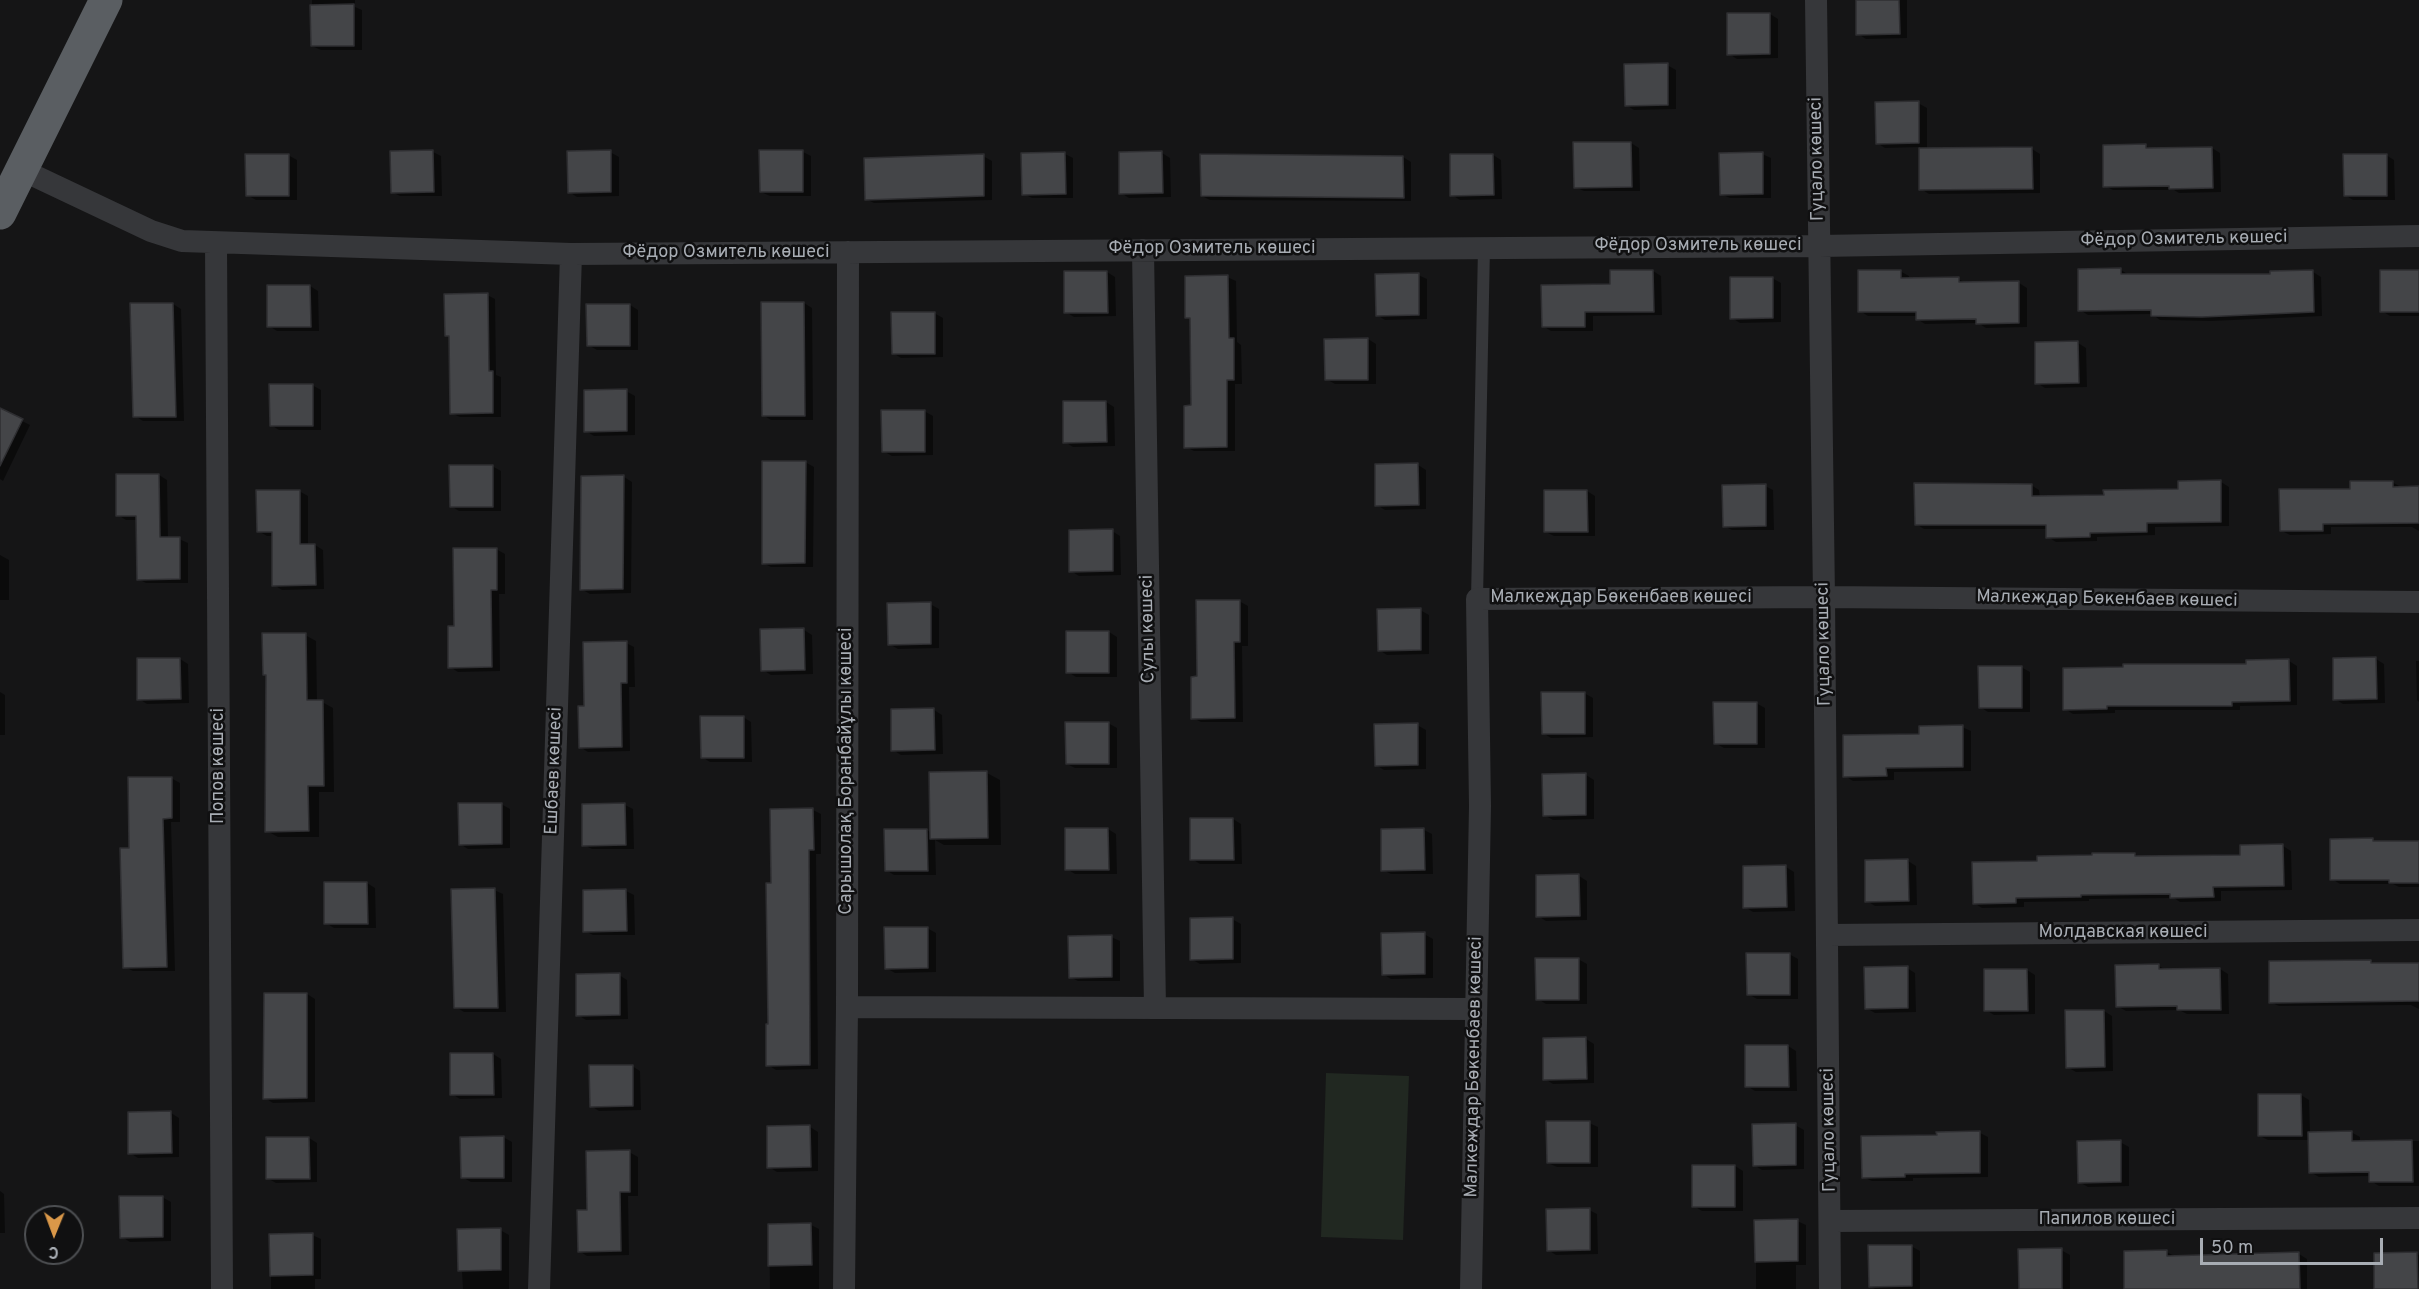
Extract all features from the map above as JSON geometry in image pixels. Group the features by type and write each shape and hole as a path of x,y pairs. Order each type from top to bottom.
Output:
{"highway":[{"path":"0,213 105,0"}],"street":[{"name":"Гуцало көшесі","path":"1816,0 1828,935 1830,1289"},
{"name":"Фёдор Озмитель көшесі","path":"20,169 151,231 182,241 216,244 571,254 1819,246 2419,236"},
{"name":"Попов көшесі","path":"216,244 222,1289"},
{"name":"Сулы көшесі","path":"1143,250 1155,1008"},
{"name":"Сарышолақ Боранбайұлы көшесі","path":"843,1289 847,1007 848,252"},
{"name":"Ешбаев көшесі","path":"538,1289 571,254"},
{"name":"Малкеждар Бөкенбаев көшесі","path":"1471,1289 1480,806 1477,599 1824,597 2419,603"},
{"name":"Молдавская көшесі","path":"1828,935 2419,930"},
{"path":"847,1007 1476,1010"},
{"name":"Папилов көшесі","path":"1830,1221 2419,1218"}],"lane":[{"path":"1477,599 1484,247"}],"shaded area":[{"path":"1326,1073 1409,1076 1403,1240 1321,1237"}],"building":[{"path":"1856,0 1899,0 1900,34 1856,35"},
{"path":"354,4 354,46 311,46 310,5"},
{"path":"1727,13 1770,13 1770,54 1727,55"},
{"path":"1668,63 1668,105 1625,106 1624,64"},
{"path":"1919,101 1919,143 1876,144 1875,102"},
{"path":"1573,142 1631,142 1632,187 1574,188"},
{"path":"2146,144 2146,148 2212,147 2213,188 2103,187 2103,145"},
{"path":"2032,147 2033,189 1919,190 1919,148"},
{"path":"433,150 434,192 391,193 390,151"},
{"path":"611,150 611,192 568,193 567,151"},
{"path":"759,150 803,150 803,192 760,192"},
{"path":"1162,151 1163,193 1119,194 1119,152"},
{"path":"1065,152 1066,194 1022,195 1021,153"},
{"path":"1763,152 1763,194 1720,195 1719,153"},
{"path":"245,154 289,154 289,196 246,196"},
{"path":"984,154 984,196 865,200 864,158"},
{"path":"1200,154 1403,156 1404,198 1201,196"},
{"path":"1450,154 1493,154 1494,195 1450,196"},
{"path":"2343,154 2387,154 2387,196 2344,196"},
{"path":"2121,268 2121,274 2270,274 2270,271 2313,270 2314,312 2202,317 2151,316 2151,310 2078,311 2078,269"},
{"path":"1610,270 1653,270 1654,312 1585,312 1585,327 1542,327 1541,285 1610,284"},
{"path":"1858,270 1901,270 1901,278 1959,277 1959,282 2019,281 2019,323 1976,324 1976,319 1916,320 1916,312 1858,312"},
{"path":"2380,270 2419,270 2419,312 2380,312"},
{"path":"1064,271 1107,271 1108,313 1064,313"},
{"path":"1419,273 1419,315 1376,316 1375,274"},
{"path":"1228,275 1229,338 1234,338 1234,380 1227,380 1227,447 1184,448 1184,406 1191,405 1190,318 1185,318 1185,276"},
{"path":"1730,277 1773,277 1773,318 1730,319"},
{"path":"267,285 310,285 311,327 267,327"},
{"path":"488,293 489,371 493,371 493,413 450,414 449,336 445,336 444,294"},
{"path":"761,302 804,302 805,416 762,416"},
{"path":"130,303 173,303 176,417 133,417"},
{"path":"586,304 630,304 630,346 587,346"},
{"path":"891,312 935,312 935,354 892,354"},
{"path":"1368,338 1368,380 1325,380 1324,339"},
{"path":"2078,341 2079,383 2035,384 2035,342"},
{"path":"269,384 313,384 313,426 270,426"},
{"path":"627,389 627,431 584,432 584,390"},
{"path":"1063,401 1106,401 1107,442 1063,443"},
{"path":"0,408 23,419 0,466"},
{"path":"881,410 925,410 925,452 882,452"},
{"path":"762,461 806,461 805,563 762,564"},
{"path":"1418,463 1419,505 1375,506 1375,464"},
{"path":"449,465 493,465 493,507 450,507"},
{"path":"116,474 159,474 160,537 180,537 180,579 137,580 136,516 116,516"},
{"path":"624,475 623,589 580,590 581,476"},
{"path":"2221,480 2221,522 2147,523 2147,532 2090,533 2090,537 2046,538 2046,525 1915,525 1914,483 2032,484 2032,496 2104,495 2103,490 2178,489 2178,481"},
{"path":"2350,481 2393,481 2393,487 2419,486 2419,523 2323,524 2323,531 2280,531 2279,489 2350,489"},
{"path":"1766,484 1766,526 1723,527 1722,485"},
{"path":"256,490 300,490 300,544 315,544 316,585 272,586 272,532 257,532"},
{"path":"1544,490 1587,490 1588,532 1544,532"},
{"path":"1113,529 1113,571 1069,572 1069,530"},
{"path":"453,548 497,548 497,590 491,590 492,667 448,668 448,626 454,626"},
{"path":"1196,600 1240,600 1240,642 1234,642 1235,718 1191,719 1191,677 1197,676"},
{"path":"931,602 931,644 888,645 887,603"},
{"path":"1421,608 1421,650 1378,651 1377,609"},
{"path":"804,628 805,670 761,671 760,629"},
{"path":"1066,631 1109,631 1109,673 1066,673"},
{"path":"262,633 306,633 307,700 323,700 324,786 308,786 309,831 265,832 266,675 263,675"},
{"path":"627,641 627,683 621,683 622,747 579,748 578,706 584,706 583,642"},
{"path":"2376,657 2377,699 2333,700 2333,658"},
{"path":"137,658 180,658 181,699 137,700"},
{"path":"2289,659 2290,701 2232,702 2232,706 2107,706 2107,709 2063,710 2063,668 2123,667 2123,664 2246,664 2246,660"},
{"path":"1978,666 2022,666 2022,708 1979,708"},
{"path":"1541,692 1585,692 1585,734 1542,734"},
{"path":"1713,702 1757,702 1757,744 1714,744"},
{"path":"934,708 935,750 891,751 891,709"},
{"path":"700,716 744,716 744,758 701,758"},
{"path":"1065,722 1109,722 1109,764 1066,764"},
{"path":"1418,723 1418,765 1375,766 1374,724"},
{"path":"1963,725 1963,767 1886,768 1887,776 1843,777 1843,735 1919,734 1919,726"},
{"path":"987,771 988,838 930,839 929,772"},
{"path":"1586,773 1586,815 1543,816 1542,774"},
{"path":"128,777 172,777 172,818 163,819 167,967 123,968 120,848 129,848"},
{"path":"458,803 502,803 502,844 459,845"},
{"path":"625,803 626,845 582,846 582,804"},
{"path":"813,808 814,850 809,850 810,1065 766,1066 766,1024 768,1024 766,883 771,883 770,809"},
{"path":"1190,818 1233,818 1234,860 1190,860"},
{"path":"1065,828 1108,828 1109,870 1065,870"},
{"path":"1424,828 1425,870 1381,871 1381,829"},
{"path":"884,829 927,829 928,871 885,871"},
{"path":"2373,838 2373,841 2419,841 2419,883 2389,883 2389,880 2330,880 2330,839"},
{"path":"2283,844 2284,886 2213,887 2214,897 2170,898 2170,894 2081,895 2081,897 2016,898 2016,903 1973,904 1972,862 2037,861 2037,856 2092,855 2092,853 2135,853 2135,856 2240,855 2240,845"},
{"path":"1908,859 1909,901 1865,902 1865,860"},
{"path":"1786,865 1787,907 1743,908 1743,866"},
{"path":"1579,874 1580,916 1536,917 1536,875"},
{"path":"324,882 367,882 368,924 324,924"},
{"path":"495,888 498,1008 454,1008 451,889"},
{"path":"626,889 627,931 583,932 583,890"},
{"path":"1233,917 1233,959 1190,960 1190,918"},
{"path":"884,927 928,927 928,968 885,969"},
{"path":"1425,932 1425,974 1382,975 1381,933"},
{"path":"1112,935 1112,977 1069,978 1068,936"},
{"path":"1746,953 1790,953 1790,995 1747,995"},
{"path":"1535,958 1579,958 1579,1000 1536,1000"},
{"path":"2371,960 2371,963 2419,963 2419,1001 2269,1003 2269,961"},
{"path":"2159,964 2159,969 2220,968 2221,1010 2177,1010 2177,1006 2116,1007 2115,965"},
{"path":"1908,966 1908,1008 1865,1009 1864,967"},
{"path":"1984,969 2027,969 2028,1011 1984,1011"},
{"path":"620,973 620,1015 576,1016 576,974"},
{"path":"264,993 307,993 307,1098 263,1099"},
{"path":"2065,1010 2104,1010 2105,1067 2066,1068"},
{"path":"1586,1037 1587,1079 1543,1080 1543,1038"},
{"path":"1745,1045 1788,1045 1789,1087 1745,1087"},
{"path":"450,1053 493,1053 494,1095 450,1095"},
{"path":"589,1065 633,1065 633,1106 590,1107"},
{"path":"2258,1094 2301,1094 2302,1136 2258,1136"},
{"path":"171,1111 172,1153 128,1154 128,1112"},
{"path":"1546,1121 1590,1121 1590,1163 1547,1163"},
{"path":"1796,1123 1796,1165 1753,1166 1752,1124"},
{"path":"810,1125 811,1167 767,1168 767,1126"},
{"path":"1980,1131 1980,1173 1905,1174 1905,1177 1862,1178 1861,1136 1937,1135 1936,1132"},
{"path":"2352,1131 2352,1141 2412,1140 2413,1182 2369,1182 2369,1172 2309,1173 2308,1132"},
{"path":"504,1136 504,1178 461,1178 460,1137"},
{"path":"266,1137 309,1137 310,1179 266,1179"},
{"path":"2121,1140 2121,1182 2078,1183 2077,1141"},
{"path":"630,1150 630,1192 620,1192 621,1251 578,1252 577,1210 587,1210 586,1151"},
{"path":"1692,1165 1735,1165 1735,1207 1692,1207"},
{"path":"119,1196 163,1196 163,1237 120,1238"},
{"path":"1590,1208 1590,1250 1547,1251 1546,1209"},
{"path":"1798,1219 1798,1261 1755,1262 1754,1220"},
{"path":"811,1223 812,1265 768,1266 768,1224"},
{"path":"501,1228 501,1270 458,1271 457,1229"},
{"path":"313,1233 313,1275 270,1276 269,1234"},
{"path":"1868,1245 1912,1245 1912,1286 1869,1287"},
{"path":"2062,1248 2062,1289 2019,1289 2018,1249"},
{"path":"2167,1250 2167,1256 2299,1252 2300,1289 2124,1289 2124,1251"},
{"path":"2417,1252 2418,1289 2374,1289 2374,1253"}]}
